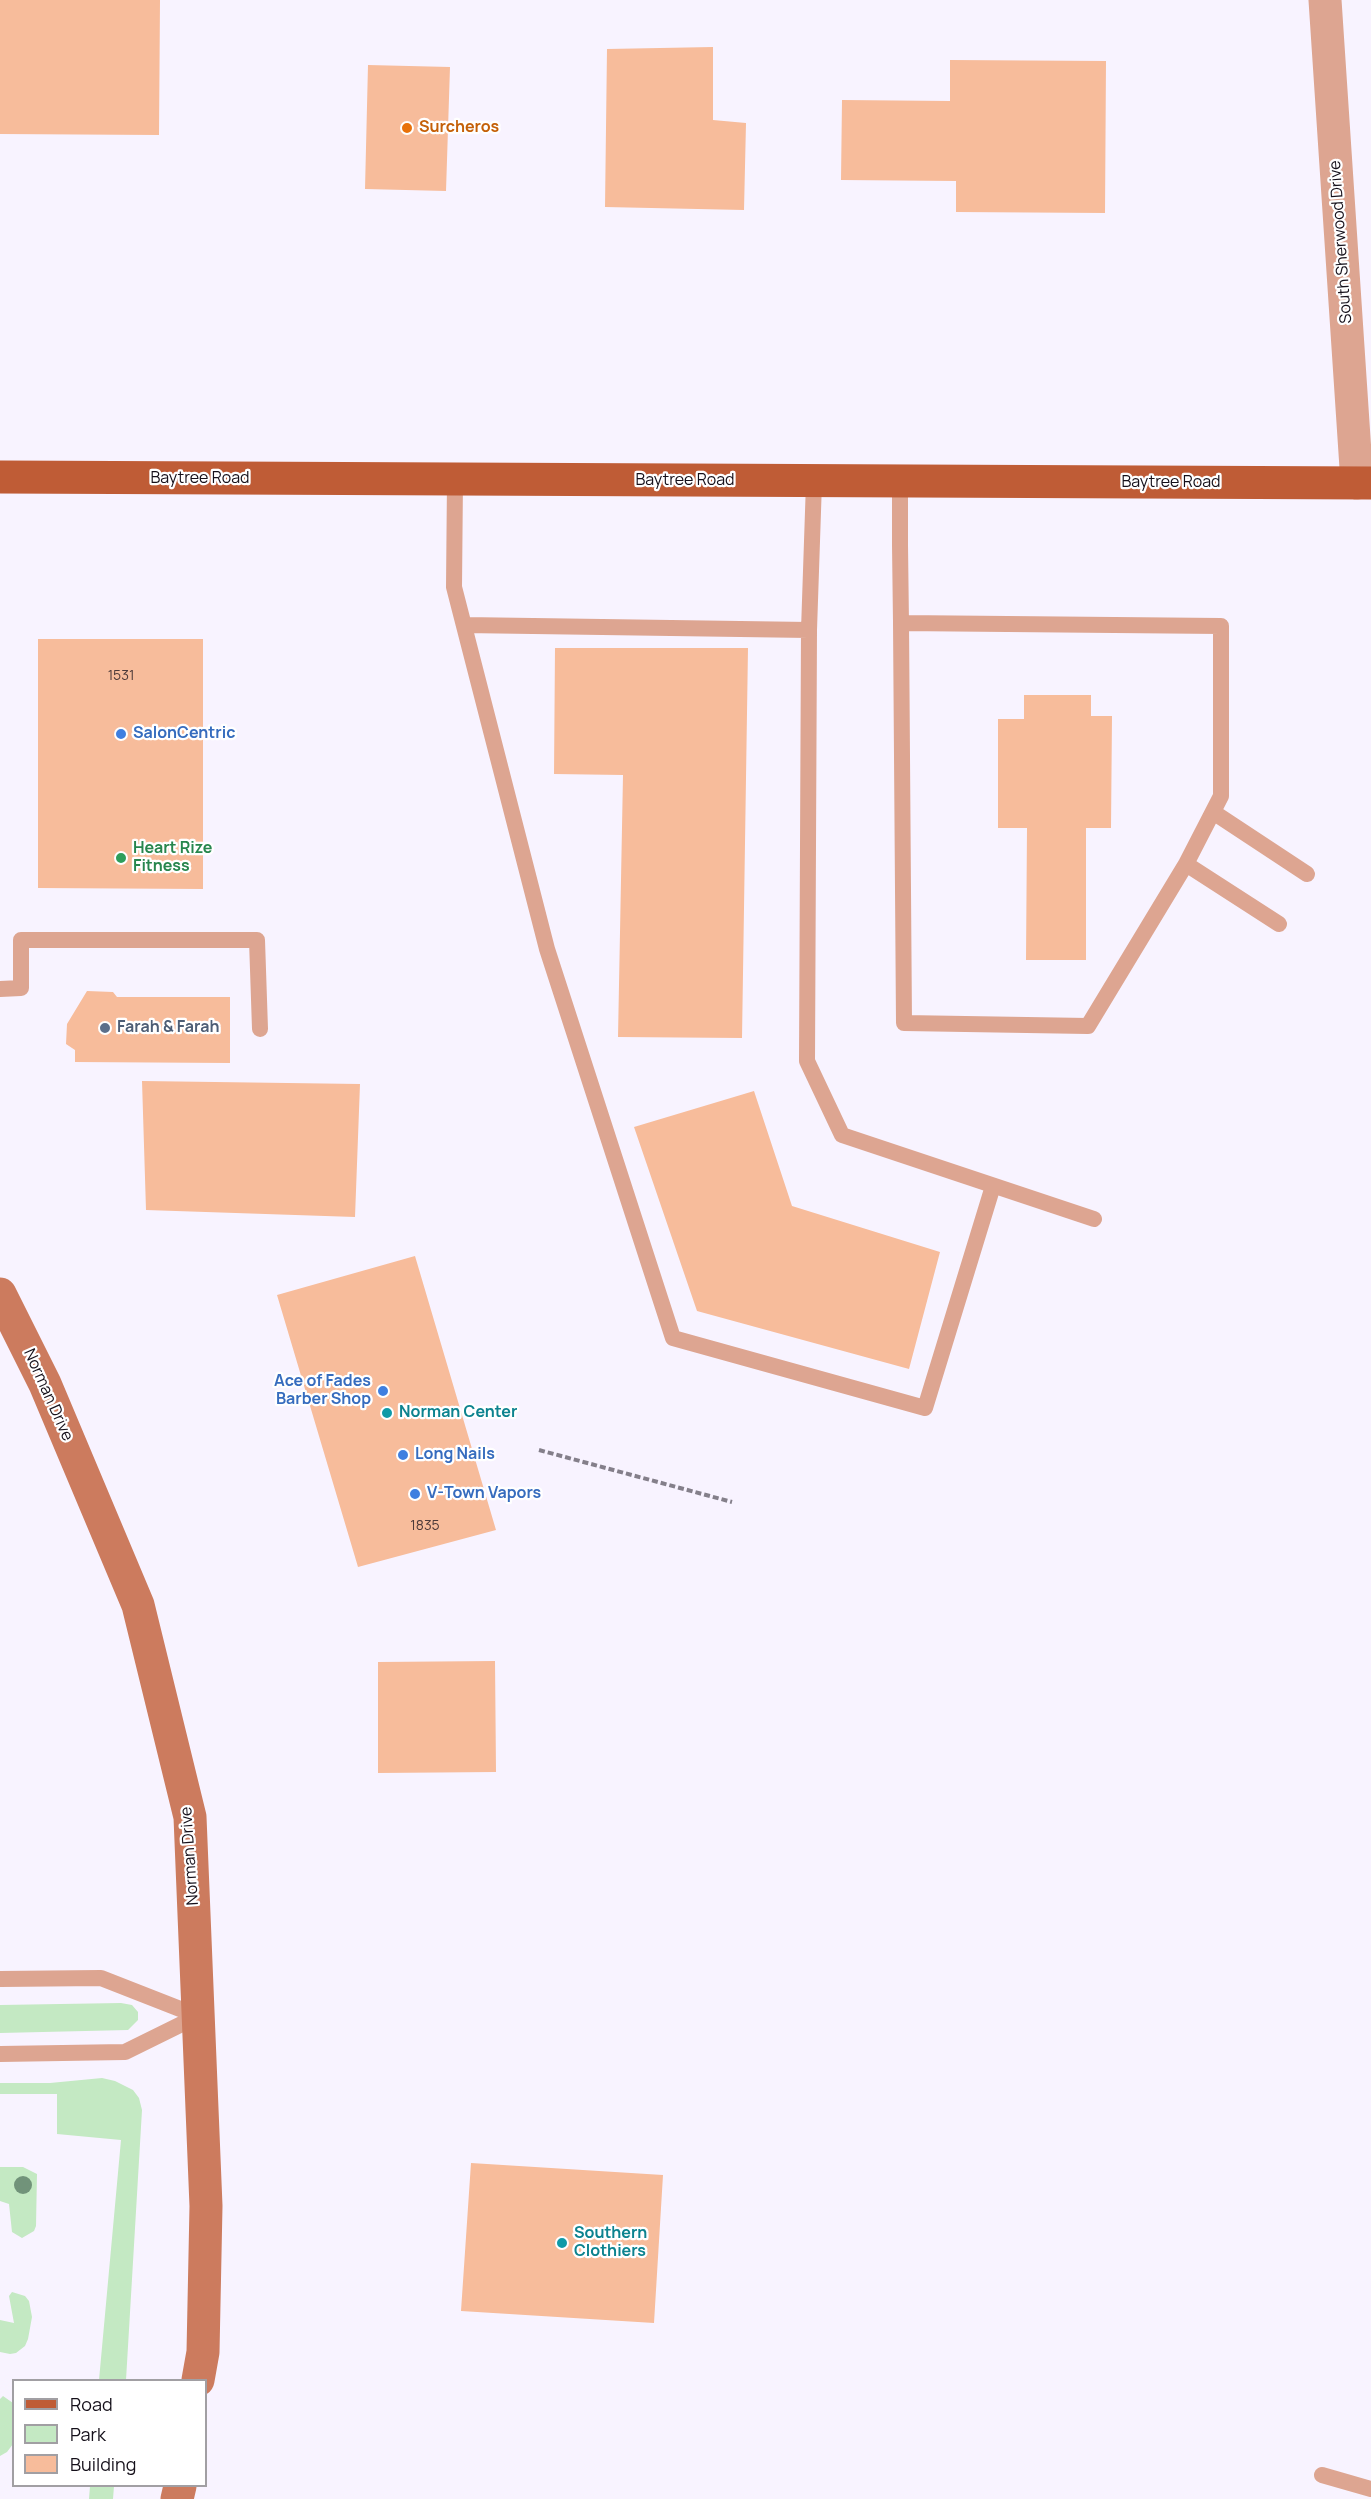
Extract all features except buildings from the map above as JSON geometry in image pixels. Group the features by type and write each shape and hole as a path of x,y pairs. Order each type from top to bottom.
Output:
{"main road":[{"name":"Baytree Road","path":"0,477 900,483 1364,483"}],"street":[{"name":"South Sherwood Drive","path":"1325,0 1364,483"},
{"name":"Norman Drive","path":"0,1294 45,1384 138,1605 190,1817 206,2206 203,2352 198,2379"}],"lane":[{"path":"455,480 454,586 546,949 673,1338 926,1408 993,1186"},
{"path":"814,482 809,630 807,1060 842,1135 1094,1219"},
{"path":"900,483 901,623 904,1023 1088,1026 1186,864 1221,796 1221,627 901,623"},
{"path":"464,625 809,630"},
{"path":"1213,812 1307,874"},
{"path":"1186,864 1279,924"},
{"path":"0,989 21,988 21,940 257,940 260,1029"},
{"path":"0,1979 101,1978 198,2016"},
{"path":"0,2054 125,2052 198,2016"},
{"path":"1322,2475 1371,2489"}],"path":[{"path":"539,1450 732,1502"}],"green space":[{"path":"121,2003 132,2005 138,2012 138,2020 128,2030 0,2033 0,2005"},
{"path":"102,2078 115,2081 133,2090 139,2098 142,2110 126,2379 99,2379 121,2140 57,2134 57,2094 0,2094 0,2083 50,2083"},
{"path":"0,2167 23,2167 37,2174 36,2226 34,2231 22,2238 12,2232 9,2204 0,2201"},
{"path":"12,2292 25,2296 29,2301 32,2317 25,2346 16,2353 10,2354 0,2352 0,2320 14,2323 9,2296"},
{"path":"3,2396 12,2402 12,2445 0,2456 0,2399"},
{"path":"90,2487 114,2487 113,2499 89,2499"}],"place":[{"name":"Surcheros","path":"407,128"},
{"name":"SalonCentric","path":"121,734"},
{"name":"Heart Rize Fitness","path":"121,858"},
{"name":"Farah & Farah","path":"105,1028"},
{"name":"Ace of Fades Barber Shop","path":"383,1391"},
{"name":"Norman Center","path":"387,1413"},
{"name":"Long Nails","path":"403,1455"},
{"name":"V-Town Vapors","path":"415,1494"},
{"name":"Southern Clothiers","path":"562,2243"}]}
